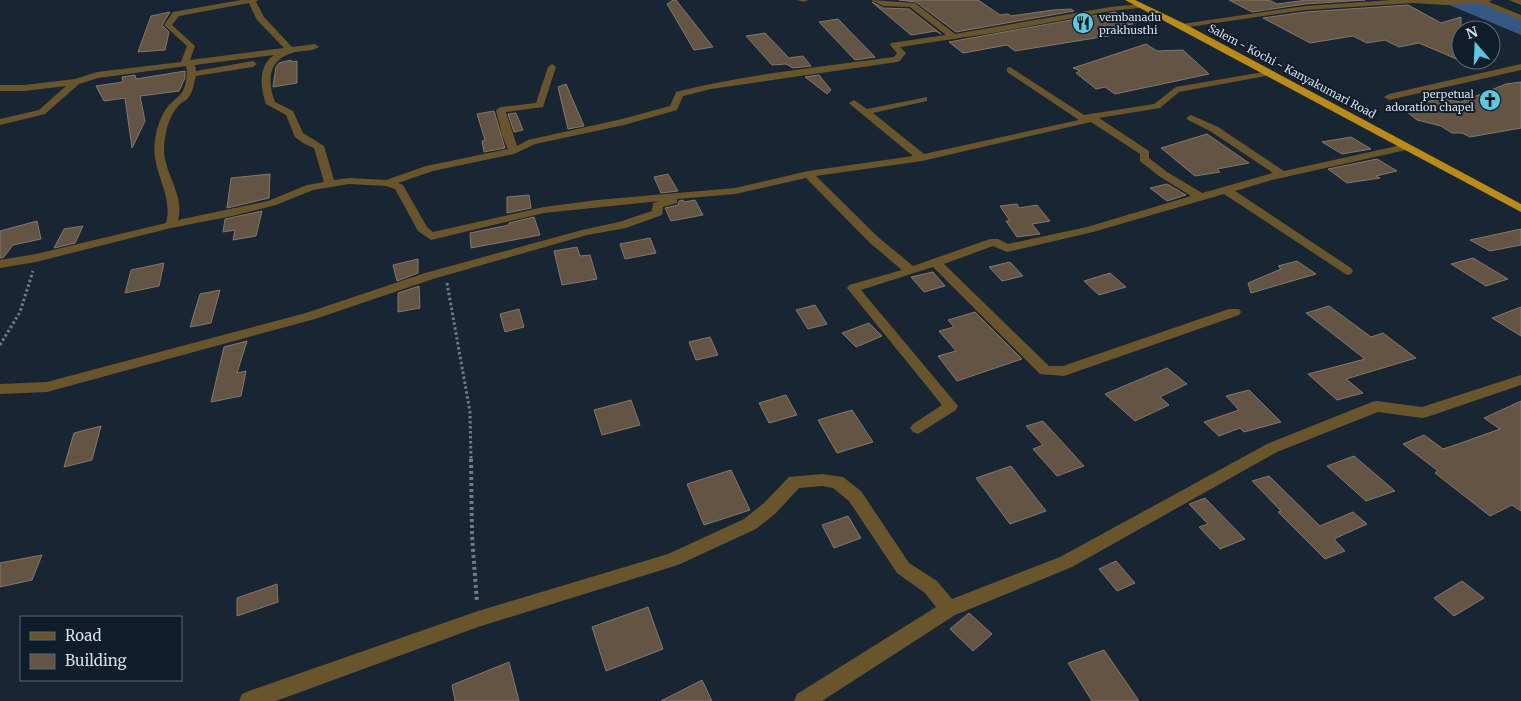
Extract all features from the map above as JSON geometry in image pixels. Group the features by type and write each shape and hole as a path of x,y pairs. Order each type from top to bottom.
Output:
{"highway":[{"name":"Salem - Kochi - Kanyakumari Road","path":"1129,0 1182,26 1521,209"}],"street":[{"path":"171,225 176,212 159,153 162,129 176,101 185,96 191,46 168,25 176,14 253,0 260,18 290,50"},
{"path":"875,0 883,4 912,5 954,37"},
{"path":"1182,26 1287,10 1410,1 1446,3 1481,0 1521,18"},
{"path":"1513,0 1521,3"},
{"path":"387,183 430,168 514,151 532,142 624,122 674,108 679,94 710,86 897,59 902,53 894,45 999,30 1110,9 1140,6"},
{"path":"189,67 315,47"},
{"path":"290,50 272,61 266,73 267,95 271,104 290,113 294,130 303,141 320,146 330,184"},
{"path":"0,88 24,88 76,82 97,75 189,67 253,64"},
{"path":"514,151 507,135 502,110 540,105 552,67"},
{"path":"1389,97 1521,67"},
{"path":"1010,70 1145,153 1144,159 1163,174 1200,197"},
{"path":"1086,117 1157,106 1176,90 1266,73"},
{"path":"0,122 42,112 76,82"},
{"path":"865,112 924,99"},
{"path":"854,103 922,158"},
{"path":"0,264 36,258 171,225 232,213 272,203 311,188 349,181 387,183 398,187 422,229 431,236 544,210 597,203 735,191 808,174 922,158 1087,121 1086,117"},
{"path":"1191,118 1214,129 1282,174"},
{"path":"918,428 951,406 853,288 911,271 994,242 1007,248 1089,230 1282,174 1406,147"},
{"path":"808,174 874,240 911,271"},
{"path":"1226,190 1347,271"},
{"path":"0,389 47,386 310,316 445,272 586,232 638,221 658,213 657,205 706,194"},
{"path":"936,262 1044,371 1064,371 1234,312"},
{"path":"804,701 949,609 1066,562 1272,448 1377,406 1422,413 1521,380"},
{"path":"249,701 478,620 672,560 750,524 770,508 795,482 822,480 836,482 855,496 903,568 931,587 949,609"}],"path":[{"path":"0,345 20,312 30,284 36,258"},
{"path":"445,272 470,412 472,536 478,620"}],"water":[{"path":"1473,0 1521,19 1521,35 1501,27 1501,20 1485,20 1447,4"}],"building":[{"path":"676,0 713,47 694,50 667,4"},
{"path":"899,0 978,0 1000,15 1008,14 1011,16 1053,10 1071,9 1074,11 956,32 916,2"},
{"path":"1229,0 1269,0 1277,4 1307,0 1365,0 1305,4 1252,12"},
{"path":"872,2 883,8 909,9 941,34 936,31 911,35"},
{"path":"1408,5 1441,23 1451,20 1451,57 1419,43 1399,47 1385,40 1367,43 1353,36 1310,43 1263,18 1305,12"},
{"path":"170,12 162,25 169,32 165,50 138,52 151,16"},
{"path":"1115,12 1133,24 1116,26 1126,33 1015,51 1007,45 963,53 949,42"},
{"path":"838,19 875,57 855,60 819,22"},
{"path":"765,33 789,58 803,56 811,66 793,68 786,64 772,65 746,36"},
{"path":"1146,44 1157,51 1183,50 1209,74 1115,94 1105,87 1096,89 1076,73 1080,71 1073,68"},
{"path":"291,60 291,62 297,61 297,83 273,87 276,67 279,63"},
{"path":"185,71 185,78 179,91 140,96 145,121 132,148 125,98 104,101 96,86 123,82 122,77 135,75 136,79"},
{"path":"819,75 831,90 827,94 805,77"},
{"path":"1521,82 1521,128 1470,137 1462,133 1452,133 1441,126 1417,120 1401,107 1440,99 1461,102 1506,84"},
{"path":"566,84 584,126 568,129 558,87"},
{"path":"494,111 505,148 484,152 482,141 485,140 477,114"},
{"path":"516,113 523,130 514,132 508,114"},
{"path":"1207,134 1249,163 1217,169 1220,172 1195,176 1161,148"},
{"path":"1351,137 1371,149 1342,154 1322,142"},
{"path":"1377,159 1397,171 1376,176 1380,178 1347,183 1328,169"},
{"path":"270,174 269,198 227,208 231,178"},
{"path":"668,174 678,191 661,193 654,177"},
{"path":"1167,184 1186,195 1167,201 1150,188"},
{"path":"529,195 531,208 507,213 507,197"},
{"path":"683,200 684,202 695,200 703,215 671,221 665,208 678,205 679,201"},
{"path":"1017,204 1019,208 1037,205 1050,221 1032,224 1040,234 1017,237 1006,221 1010,221 1000,206"},
{"path":"262,211 256,236 233,240 235,230 223,232 225,219"},
{"path":"534,217 540,235 471,248 470,233 509,225 509,223"},
{"path":"37,221 41,239 13,245 3,258 0,258 0,231"},
{"path":"83,226 75,243 54,248 64,229"},
{"path":"1521,229 1521,245 1490,251 1470,240"},
{"path":"650,238 656,253 625,259 620,244"},
{"path":"577,247 580,256 590,255 597,279 562,285 554,251"},
{"path":"1473,258 1508,279 1486,286 1451,264"},
{"path":"418,259 418,273 397,281 393,265"},
{"path":"1297,261 1316,274 1251,293 1248,283 1281,269 1278,266"},
{"path":"1010,262 1023,276 1002,281 989,267"},
{"path":"164,263 159,286 125,293 131,270"},
{"path":"933,272 945,286 924,292 911,277"},
{"path":"1110,273 1126,287 1099,295 1084,281"},
{"path":"419,286 420,308 398,312 398,293"},
{"path":"220,290 211,323 190,327 200,294"},
{"path":"815,305 827,324 808,329 796,310"},
{"path":"1329,306 1371,337 1383,333 1416,358 1346,379 1363,393 1337,400 1308,374 1365,359 1306,313"},
{"path":"1521,307 1521,336 1492,318"},
{"path":"519,309 524,327 505,332 500,314"},
{"path":"975,312 1022,359 957,381 938,356 956,351 939,331 954,327 948,320"},
{"path":"869,323 882,336 856,347 842,333"},
{"path":"710,337 718,355 696,360 689,342"},
{"path":"247,341 237,373 246,371 241,396 211,402 224,347"},
{"path":"1167,368 1187,384 1160,397 1169,405 1135,421 1105,394"},
{"path":"1249,390 1281,422 1244,432 1240,428 1219,436 1204,422 1239,410 1226,396"},
{"path":"786,395 797,415 769,423 759,403"},
{"path":"631,400 640,425 602,435 594,410"},
{"path":"1521,401 1521,511 1512,505 1490,516 1435,473 1438,471 1403,444 1424,435 1443,449 1500,429 1484,418"},
{"path":"852,410 873,442 837,453 818,420"},
{"path":"1043,421 1084,466 1057,476 1033,449 1043,445 1026,426"},
{"path":"101,426 92,460 64,467 74,433"},
{"path":"1354,456 1395,491 1366,501 1327,466"},
{"path":"1011,466 1046,511 1010,524 976,478"},
{"path":"731,470 750,510 704,525 687,484"},
{"path":"1269,476 1320,526 1353,512 1367,524 1334,539 1345,551 1325,559 1278,512 1281,511 1252,481"},
{"path":"1205,498 1245,539 1220,549 1199,527 1208,524 1189,504"},
{"path":"848,516 861,538 834,548 822,525"},
{"path":"42,555 32,580 0,587 0,563"},
{"path":"1116,561 1135,583 1117,591 1099,569"},
{"path":"1462,581 1484,598 1454,616 1434,598"},
{"path":"277,584 278,602 237,616 237,598"},
{"path":"648,607 663,649 606,671 592,627"},
{"path":"969,613 992,634 973,651 950,629"},
{"path":"1104,650 1139,701 1092,701 1068,663"},
{"path":"509,662 519,701 455,701 452,685"},
{"path":"702,680 712,701 661,701"}],"place":[{"name":"vembanadu prakhusthi","path":"1083,23"},
{"name":"perpetual adoration chapel","path":"1490,100"}]}
